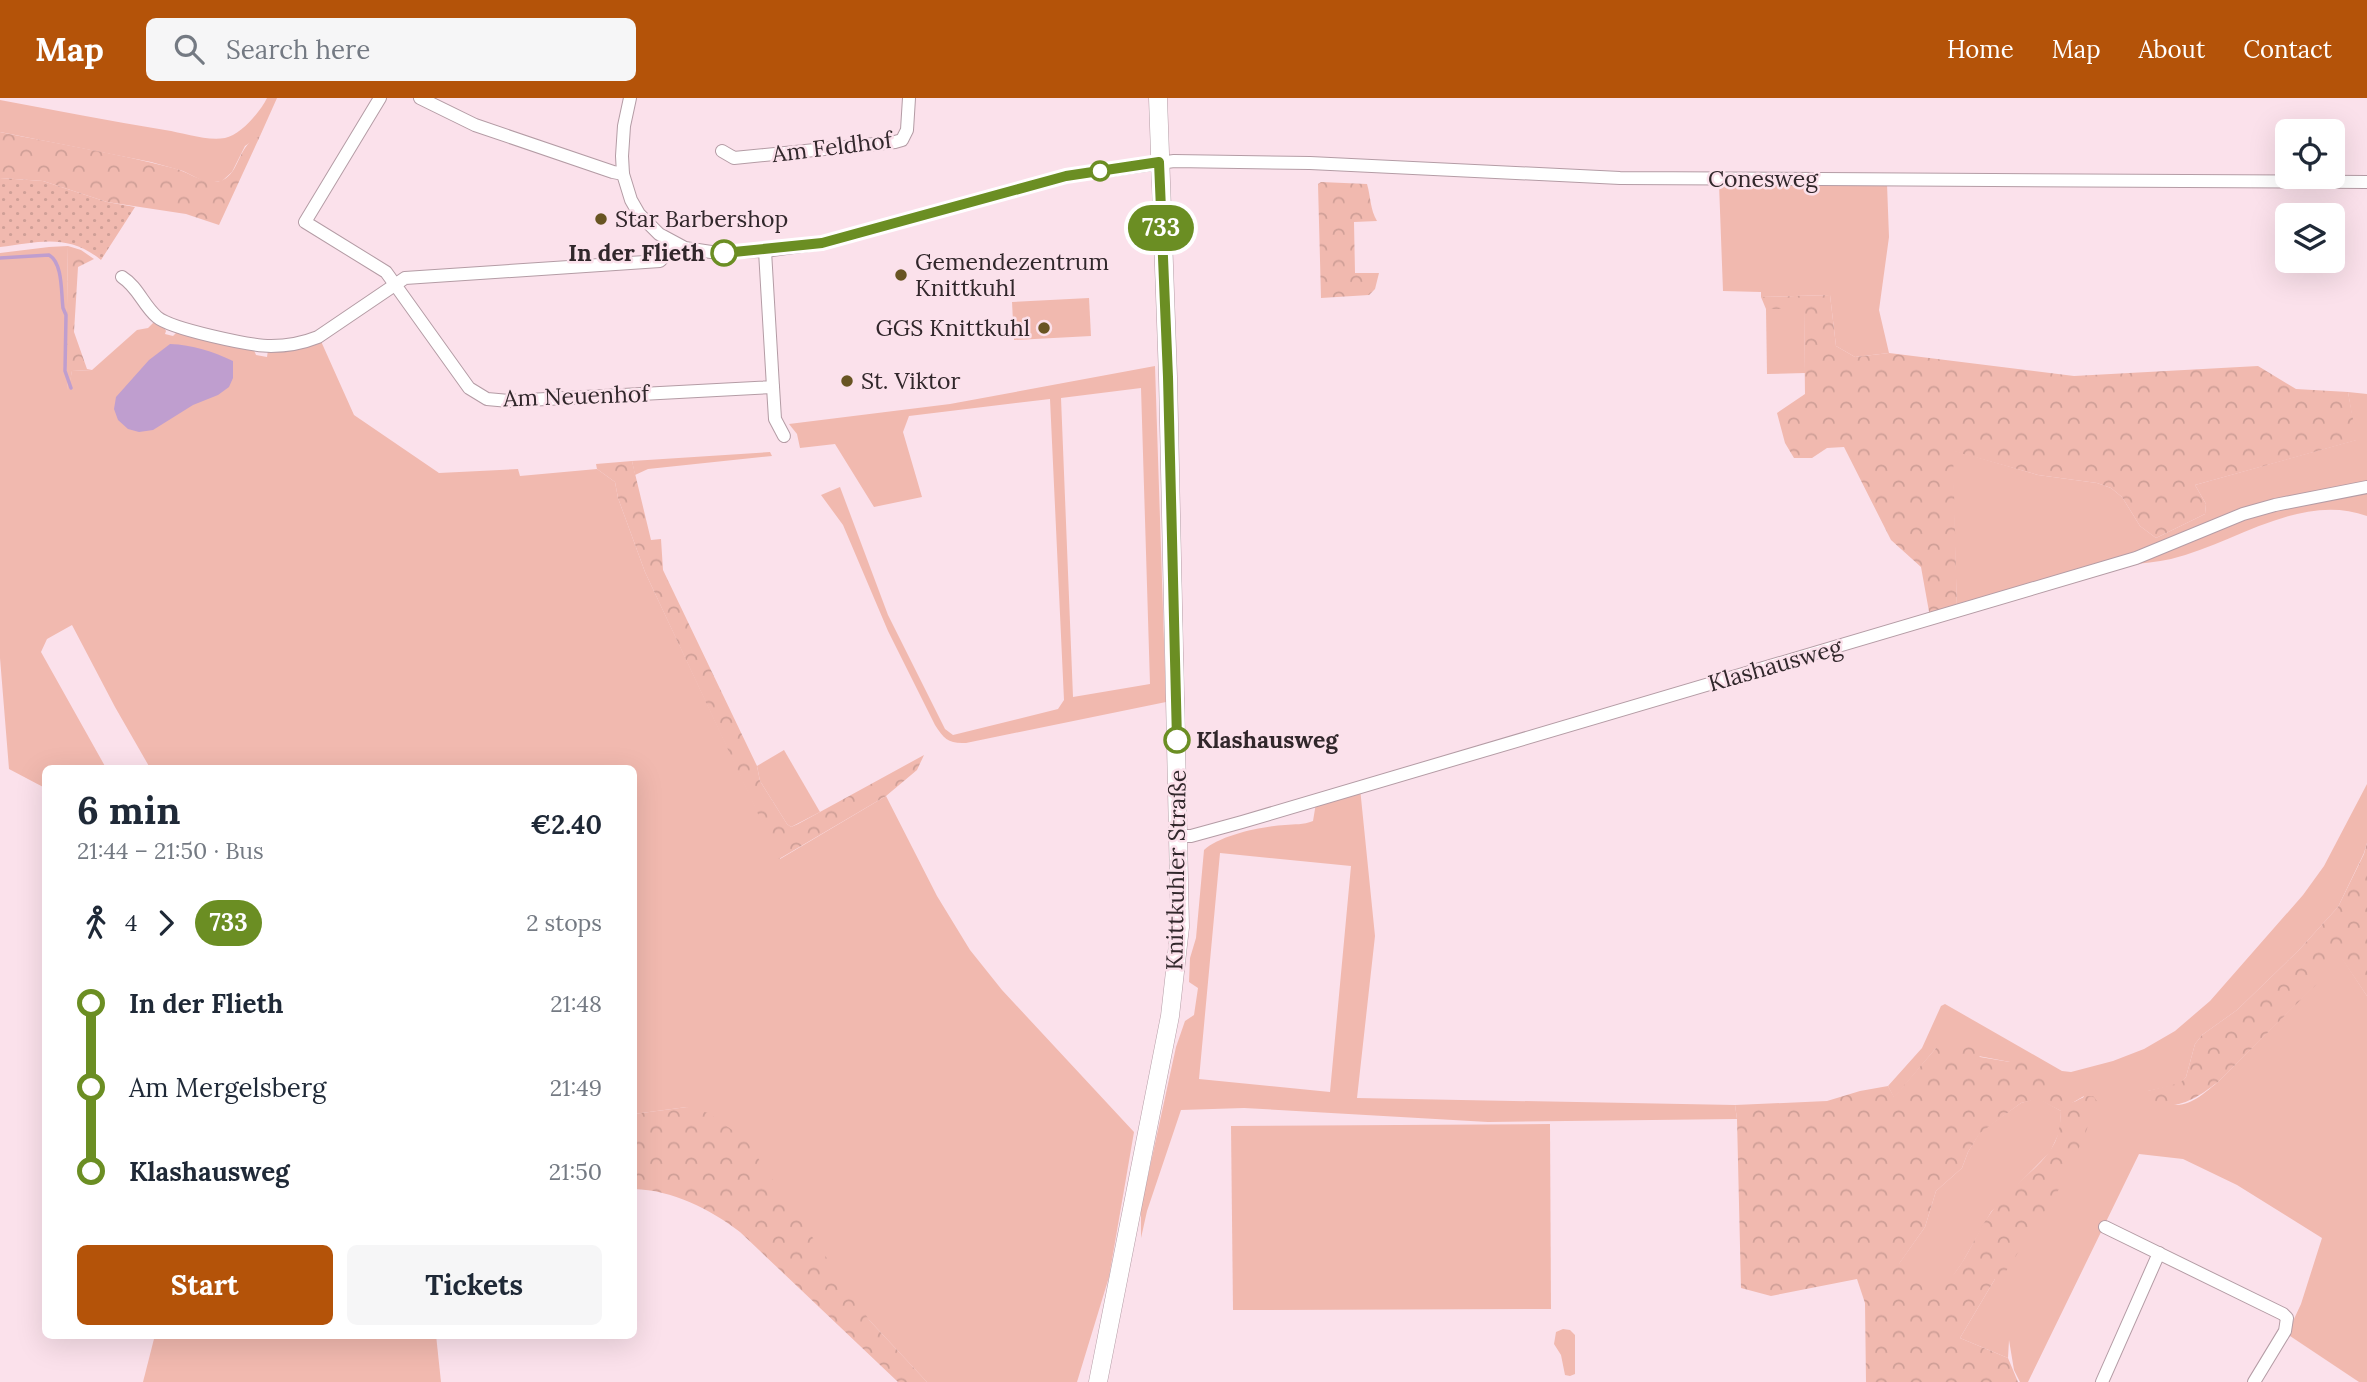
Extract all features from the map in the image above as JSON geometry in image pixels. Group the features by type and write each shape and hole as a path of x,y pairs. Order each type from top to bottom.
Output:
{"street":[{"name":"Am Neuenhof","path":"380,98 305,222 386,272 469,388 487,399 509,401 773,387"},
{"path":"420,98 474,125 623,174"},
{"path":"121,277 164,322 205,334 270,346 303,343 318,337 405,278 660,261 676,244 659,234 639,214 631,200 623,174 622,140 630,98"},
{"name":"Am Feldhof","path":"722,151 734,158 895,142 902,140 907,130 909,98"},
{"name":"Knittkuhler Straße","path":"1098,1382 1170,1016 1180,927 1168,377 1158,98"},
{"name":"Conesweg","path":"676,244 704,252 765,250 822,243 1066,176 1159,162 1310,163 1620,178 2367,182"},
{"path":"765,250 775,419 784,436"},
{"name":"Klashausweg","path":"1180,836 1191,836 1242,822 2136,558 2243,514 2367,487"},
{"path":"2105,1227 2280,1311 2287,1318 2285,1331 2254,1382"},
{"path":"2102,1382 2159,1253"}],"green space":[{"path":"267,98 277,98 260,136 245,146 232,172 222,181 207,183 183,171 151,162 0,132 0,100 218,139 231,136 249,122"},
{"path":"0,132 152,163 210,182 217,182 229,176 247,145 260,136 219,225 186,214 107,202 43,181 0,178"},
{"path":"0,178 43,181 107,202 135,207 101,260 89,251 65,243 40,242 0,247"},
{"path":"1318,184 1367,184 1377,221 1354,222 1355,273 1379,273 1375,289 1369,295 1321,298"},
{"path":"1719,184 1887,184 1889,237 1879,310 1889,353 1855,357 1836,346 1830,295 1761,297 1761,292 1723,291"},
{"path":"68,246 68,390 72,371 92,370 137,330 148,328 154,322 163,325 165,334 173,336 177,332 253,348 256,355 267,357 268,350 320,339 354,415 439,473 518,469 520,476 597,469 615,482 618,498 645,572 780,859 886,796 937,896 970,950 1002,990 1134,1132 1109,1277 1077,1382 927,1382 870,1321 687,1107 637,1114 637,765 148,765 72,625 47,639 41,652 104,765 42,765 42,786 9,769 0,658 0,253"},
{"path":"68,246 81,250 94,259 78,267 74,332 87,369 92,370 72,371 68,394 66,365"},
{"path":"1830,295 1836,346 1855,357 1889,353 2074,376 2258,366 2296,389 2348,392 2357,440 2195,485 2206,504 2205,514 2156,538 2140,526 2122,497 2111,488 2097,483 2038,475 1953,451 1957,610 1930,617 1921,567 1891,540 1844,447 1827,448 1812,458 1794,458 1785,443 1777,413 1805,394 1804,309 1766,309 1761,297"},
{"path":"1089,298 1091,336 1014,340 1012,302"},
{"path":"1766,309 1804,309 1805,373 1767,374"},
{"path":"1155,366 1166,702 966,743 955,743 938,730 888,631 843,525 821,495 840,487 888,615 945,729 953,735 1058,709 1064,700 1050,399 909,416 903,432 922,497 874,507 835,444 800,448 797,434 789,424 950,404","holes":["1141,388 1150,684 1073,697 1061,398"]},
{"path":"2348,392 2367,394 2367,486 2274,503 2135,557 1957,610 1952,450 2038,475 2097,483 2111,488 2122,497 2140,526 2156,538 2205,514 2206,504 2195,485 2356,440"},
{"path":"770,452 772,456 648,469 635,475 632,461"},
{"path":"632,461 651,540 661,539 663,570 757,766 760,781 787,824 791,827 798,824 924,755 917,770 886,796 779,859 645,572 618,498 615,482 597,469 596,464"},
{"path":"2367,489 2367,516 2342,510 2317,510 2292,515 2195,552 2171,559 2128,565 2243,515"},
{"path":"784,750 820,812 791,827 760,781 757,766"},
{"path":"2367,784 2367,843 2338,907 2299,950 2237,1010 2202,1035 2195,1044 2186,1077 2180,1084 2148,1091 2175,1105 2202,1095 2342,958 2367,996 2367,1382 2359,1382 2287,1334 2301,1304 2322,1238 2237,1185 2183,1159 2139,1154 2028,1382 2020,1382 2014,1370 2009,1340 2008,1358 1960,1338 1995,1279 2084,1096 2072,1103 2065,1103 2065,1096 2010,1062 1936,1048 1894,1098 1888,1086 1922,1048 1941,1006 1945,1004 2062,1071 2071,1072 2113,1061 2144,1049 2175,1031 2210,1001 2303,895 2324,866"},
{"path":"1360,788 1375,936 1357,1098 1735,1105 1737,1119 1488,1122 1244,1108 1181,1110 1147,1211 1141,1238 1141,1208 1176,1047 1185,1021 1194,1015 1198,988 1189,982 1190,958 1196,938 1204,850 1220,840 1242,832 1313,821 1316,803","holes":["1220,853 1351,866 1330,1092 1199,1079"]},
{"path":"2367,843 2367,996 2342,959 2211,1087 2194,1098 2175,1105 2156,1103 2147,1098 2147,1091 2180,1083 2186,1077 2195,1044 2202,1035 2237,1010 2299,950 2338,907"},
{"path":"1967,1038 1980,1057 2010,1062 2022,1055 2032,1060 2068,1089 2066,1103 2089,1096 2093,1096 2097,1101 2061,1186 2001,1279 1995,1279 1960,1338 2008,1358 2018,1382 1866,1382 1865,1303 1857,1279 1771,1296 1741,1288 1735,1105 1827,1101 1888,1086 1894,1097 1936,1048 1951,1039","holes":["2038,1099 2061,1111 2057,1137 2049,1152 1996,1205 1950,1279 1929,1293 1899,1264 1925,1227 1936,1191 1962,1168 1980,1133 2021,1103"]},
{"path":"2038,1098 2061,1111 2060,1131 2050,1152 1991,1212 1946,1286 1929,1294 1898,1265 1925,1227 1936,1191 1962,1168 1980,1132 2021,1103"},
{"path":"687,1107 708,1113 745,1139 870,1321 927,1382 898,1382 740,1232 728,1224 690,1202 662,1193 637,1189 637,1114"},
{"path":"1550,1124 1551,1309 1233,1310 1231,1126"},
{"path":"1570,1330 1575,1335 1575,1374 1570,1376 1565,1375 1561,1355 1554,1344 1556,1332"},
{"path":"154,1339 436,1339 441,1382 143,1382"}],"shaded area":[{"path":"170,344 202,349 233,361 233,378 229,387 153,430 139,432 128,429 118,420 114,409 116,397 149,360"}],"waterway":[{"path":"0,258 49,255 54,259 66,315 65,371 71,388"}],"bus line":[{"name":"733","path":"724,253 822,243 1066,176 1159,162 1168,377 1177,740"}],"place":[{"name":"Star Barbershop","path":"601,219"},
{"name":"In der Flieth","path":"724,253"},
{"name":"Gemendezentrum Knittkuhl","path":"901,275"},
{"name":"GGS Knittkuhl","path":"1044,328"},
{"name":"St. Viktor","path":"847,381"},
{"name":"Klashausweg","path":"1177,740"}]}
